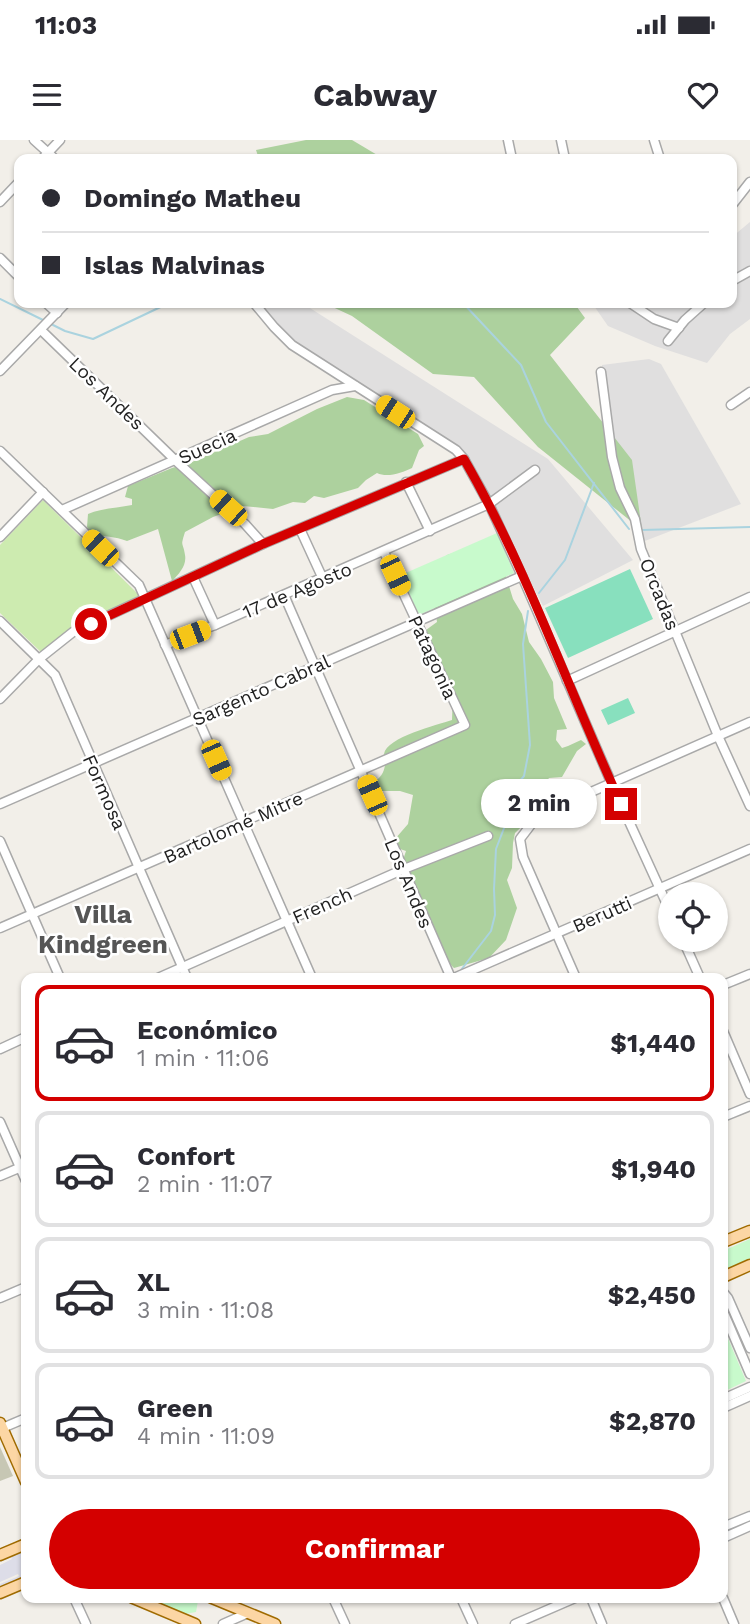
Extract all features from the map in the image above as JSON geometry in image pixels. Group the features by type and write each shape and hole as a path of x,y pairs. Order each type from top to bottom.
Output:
{"main road":[{"path":"728,1240 750,1231"},
{"path":"728,1275 750,1265"},
{"path":"1,1427 21,1471"},
{"path":"0,1555 21,1546"},
{"path":"0,1593 21,1584"},
{"path":"145,1603 195,1624"},
{"path":"224,1603 275,1624"}],"street":[{"path":"34,140 46,154"},
{"path":"646,140 658,154"},
{"path":"737,199 750,183"},
{"path":"0,202 14,187"},
{"path":"0,258 14,272"},
{"path":"51,308 56,314"},
{"path":"0,372 61,308"},
{"path":"258,308 292,345 456,450 464,459 489,504 522,576 658,884"},
{"path":"637,308 653,319 679,328"},
{"path":"668,341 699,308"},
{"name":"Los Andes","path":"42,329 263,544"},
{"name":"Orcadas","path":"601,372 612,457 620,488 635,519 641,549 718,736 750,806"},
{"name":"Suecia","path":"62,510 332,390 355,386"},
{"path":"731,405 750,392"},
{"path":"0,451 139,585 310,973"},
{"path":"0,699 39,659 73,632 263,544 464,459"},
{"name":"17 de Agosto","path":"165,645 323,579 489,504 536,470"},
{"path":"406,482 430,531"},
{"path":"0,537 44,492"},
{"path":"300,529 323,579"},
{"name":"Patagonia","path":"384,552 465,725"},
{"name":"Sargento Cabral","path":"0,804 522,576"},
{"path":"193,577 215,625"},
{"name":"Los Andes","path":"284,595 450,973"},
{"path":"567,681 750,597"},
{"name":"Formosa","path":"0,621 55,675 185,973"},
{"path":"574,973 523,857 520,839 533,822 548,811 750,722"},
{"name":"Bartolomé Mitre","path":"0,928 465,725"},
{"name":"French","path":"169,973 404,869 488,836"},
{"path":"0,841 58,973"},
{"name":"Berutti","path":"674,882 750,849"},
{"name":"Berutti","path":"464,973 658,889"},
{"path":"688,952 698,973"},
{"path":"728,983 750,974"},
{"path":"0,1049 21,1039"},
{"path":"728,1043 750,1094"},
{"path":"728,1116 750,1106"},
{"path":"0,1122 21,1162"},
{"path":"0,1176 21,1167"},
{"path":"0,1298 21,1289"},
{"path":"728,1298 750,1348"},
{"path":"728,1323 750,1374"},
{"path":"728,1397 750,1387"},
{"path":"728,1406 750,1396"},
{"path":"1,1427 21,1420"},
{"path":"728,1525 750,1516"},
{"path":"728,1536 750,1526"},
{"path":"76,1603 86,1624"},
{"path":"335,1603 345,1624"},
{"path":"463,1603 473,1624"},
{"path":"514,1624 563,1603"},
{"path":"593,1603 602,1624"},
{"path":"725,1603 734,1624"},
{"path":"223,1624 248,1613"}],"shaded area":[{"path":"750,222 750,319 730,334 707,363 655,346 608,326 595,308 737,308 737,233"},
{"path":"257,308 310,308 548,459 633,560 543,606 498,519 467,468 437,440 305,359 285,340 269,316"},
{"path":"649,359 661,364 741,504 637,544 607,415 602,365"},
{"path":"0,1447 13,1476 0,1481"},
{"path":"21,1548 21,1579 0,1589 0,1584 19,1576 18,1574 0,1582 0,1565 12,1559 11,1557 0,1562 0,1558"}],"green space":[{"path":"306,140 352,140 376,154 257,154 256,150"},
{"path":"335,308 578,308 585,318 550,355 632,460 642,530 538,447 474,377 433,374 352,316"},
{"path":"347,397 364,400 418,434 424,446 419,450 412,468 390,475 377,473 358,488 324,498 314,496 305,503 293,502 273,509 243,506 213,517 185,532 182,543 185,562 172,581 158,529 127,541 92,534 87,527 88,514 132,505 132,499 125,497 128,486 249,437 268,434"},
{"path":"43,500 139,595 77,625 43,654 0,613 0,545"},
{"path":"497,533 514,573 419,615 401,575"},
{"path":"463,550 505,573 513,599 522,614 529,642 553,682 554,698 567,729 557,730 556,740 562,748 581,740 586,744 577,751 562,777 549,778 535,797 547,806 515,833 512,868 507,880 517,908 506,940 489,958 454,968 445,959 403,860 406,851 400,849 395,839 408,824 413,795 400,791 374,791 373,783 383,773 384,754 394,742 452,720 453,693 426,630 437,622 435,609 419,599 447,555"},
{"path":"630,569 653,619 568,658 545,608"},
{"path":"628,698 635,713 608,725 601,710"},
{"path":"750,1239 750,1259 728,1270 728,1249"},
{"path":"728,1338 746,1381 728,1390"},
{"path":"158,1603 198,1603 196,1612 185,1614"}],"waterway":[{"path":"0,299 14,306"},
{"path":"18,308 43,320"},
{"path":"51,324 93,339 158,308"},
{"path":"468,308 521,365 546,422 629,529"},
{"path":"539,593 565,560 594,483"},
{"path":"642,530 750,527"},
{"path":"461,970 491,931 495,915 496,849 506,823 506,798 524,776 530,745 523,644 528,611"}],"district":[{"name":"Villa Kindgreen","path":"103,929"}],"route":[{"path":"91,624 263,544 464,459 512,552 621,804"}]}
